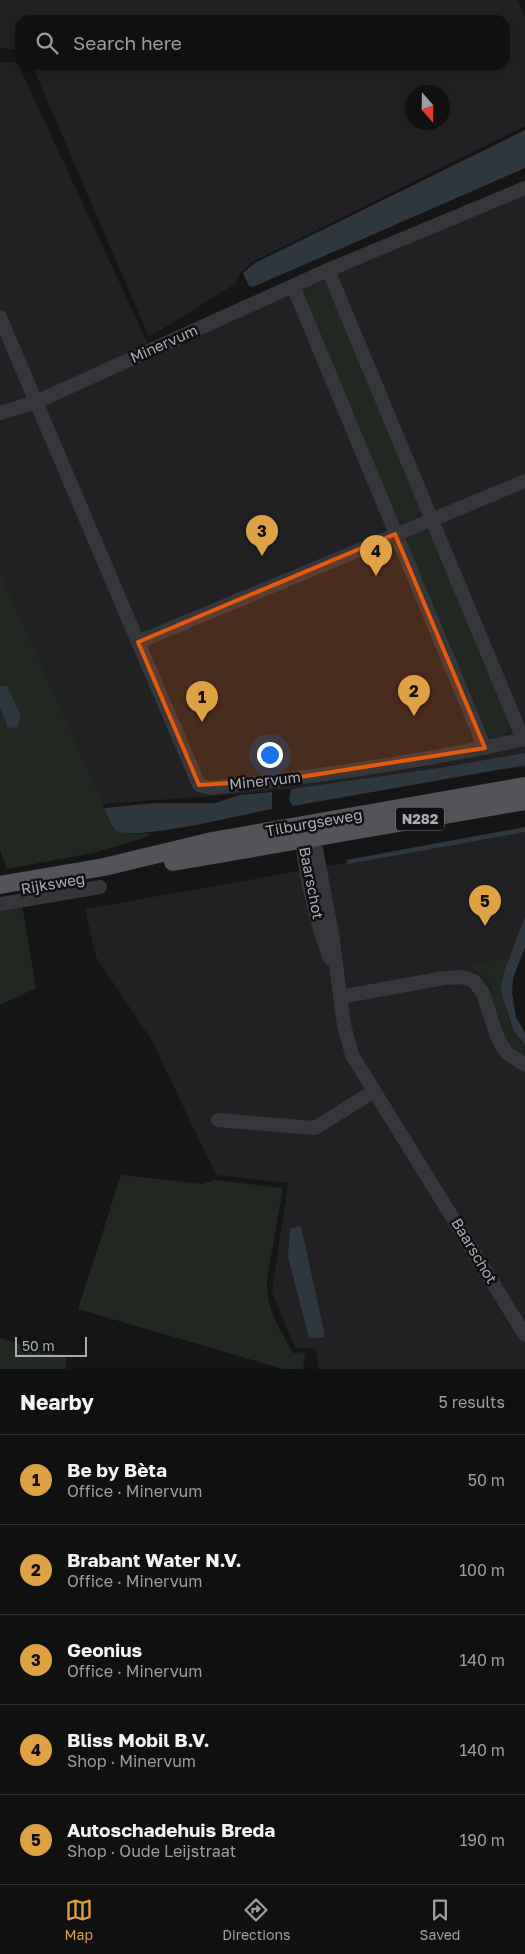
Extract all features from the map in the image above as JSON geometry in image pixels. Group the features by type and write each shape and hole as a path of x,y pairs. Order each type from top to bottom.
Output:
{"main road":[{"name":"Tilburgseweg","path":"307,834 525,786"},
{"name":"Tilburgseweg","path":"102,872 307,834 525,801"},
{"name":"Rijksweg","path":"0,885 102,872"},
{"name":"Rijksweg","path":"0,893 102,872"}],"street":[{"name":"Minervum","path":"36,402 328,270 525,188"},
{"name":"Minervum","path":"0,317 199,785 210,788 380,767 524,739 328,270"},
{"path":"293,286 484,748"},
{"path":"0,413 36,402"},
{"path":"138,642 525,481"},
{"name":"Baarschot","path":"307,834 321,936 336,972 344,1025 352,1055 525,1335"},
{"name":"Rijksweg","path":"0,878 102,872"},
{"name":"Rijksweg","path":"0,904 102,872"},
{"path":"340,997 444,978 462,977 474,981 483,993 501,1044 507,1053 525,1065"},
{"path":"218,1120 315,1128 374,1091"}],"highlighted area":[{"path":"395,534 485,748 281,780 199,785 138,642"}],"shaded area":[{"path":"0,0 518,0 525,16 525,126 253,262 241,272 235,284 149,337 34,70 510,70 510,15 15,15 15,50 0,48"},
{"path":"0,62 15,62 15,70 21,70 148,344 525,186 525,767 216,796 100,804 0,574"},
{"path":"525,130 525,168 253,287 249,286 243,273 255,263"},
{"path":"323,282 328,285 420,505 418,515 412,520 408,521 395,517 307,307 305,290 315,283"},
{"path":"418,532 431,534 509,722 507,732 502,737 491,737 485,733 408,545 408,539"},
{"path":"0,573 114,829 130,834 153,833 144,838 93,853 7,869 0,850 0,707 8,727 18,727 21,715 7,686 0,686"},
{"path":"0,686 7,686 21,715 18,727 8,728 0,707"},
{"path":"525,753 525,765 293,806 289,800 291,789 439,768"},
{"path":"272,792 272,809 168,830 129,833 117,831 111,824 104,808 156,803 216,803 239,795"},
{"path":"525,827 525,832 348,864 346,860"},
{"path":"525,831 525,926 509,958 503,974 501,988 514,1032 525,1045 525,1369 319,1369 315,1348 295,1348 272,1292 288,1183 216,1175 151,1039 96,957 85,909"},
{"path":"22,904 36,988 0,1005 0,908"},
{"path":"525,917 525,947 513,978 512,993 516,1017 525,1033 525,1045 514,1032 501,988 505,969"},
{"path":"509,958 503,986 504,1004 513,1031 523,1045 525,1058 516,1053 506,1043 489,992 493,990 485,977 472,969 471,964"},
{"path":"121,1175 203,1184 214,1180 283,1188 267,1279 267,1290 274,1318 293,1353 305,1352 303,1369 283,1369 78,1309"},
{"path":"301,1226 324,1337 309,1338 288,1257 290,1229"},
{"path":"0,1338 67,1358 65,1369 0,1369"}],"place":[{"name":"Geonius","path":"262,556"},
{"name":"Bliss Mobil B.V.","path":"376,576"},
{"name":"Brabant Water N.V.","path":"414,716"},
{"name":"Be by Bèta","path":"202,722"},
{"name":"Autoschadehuis Breda","path":"485,926"}]}
